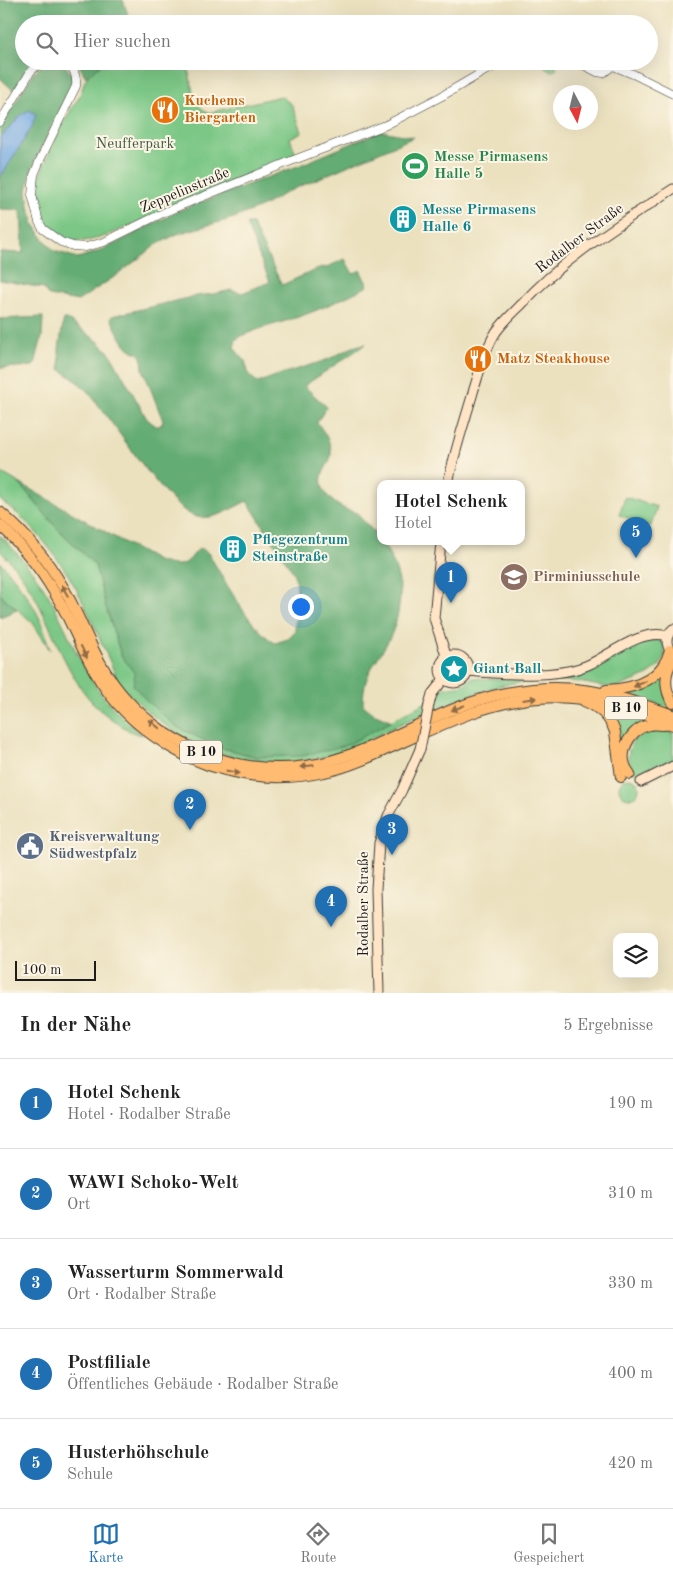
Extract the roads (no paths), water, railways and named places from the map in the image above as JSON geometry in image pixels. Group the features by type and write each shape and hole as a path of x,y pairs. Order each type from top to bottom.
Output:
{"highway":[{"name":"B 10","path":"0,512 28,539 52,569 109,677 128,701 175,739 210,756 231,762 274,769 323,764 357,752 450,711 490,696 538,688 567,688 594,691 621,697 673,715"},
{"name":"B 10","path":"0,525 21,546 43,575 61,604 93,668 113,698 135,721 158,740 178,752 210,766 230,772 274,778 325,772 359,761 459,717 485,708 538,698 576,698 598,701 626,708 673,726"},
{"path":"594,691 629,688 648,680 658,672 672,654"},
{"path":"672,654 666,684 667,692 673,703"},
{"path":"576,698 596,708 609,719 615,732 625,776 626,768 623,756 625,747 632,734 650,724 673,726"}],"main road":[{"name":"Rodalber Straße","path":"449,480 457,444 480,370 500,327 532,293 565,264 606,233 673,189"},
{"path":"441,545 436,602 442,628 451,651 450,656"},
{"path":"468,671 510,674 568,671 589,665 642,636 655,634 670,633 667,645 672,654"},
{"path":"450,656 463,658 466,661 468,671 461,682 452,683 441,676 442,660 450,656"},
{"name":"Rodalber Straße","path":"379,993 376,894 379,843 388,816 420,749 432,694 444,679"},
{"path":"641,782 673,766"}],"street":[{"path":"0,122 32,70"},
{"name":"Zeppelinstraße","path":"73,70 76,76 76,86 34,175 32,194 38,222 43,229 61,242 73,246 86,247 104,242 167,211 386,125 488,70"},
{"path":"595,70 599,72 606,72 607,70"},
{"path":"625,70 673,94"}],"water":[{"path":"29,110 36,114 32,127 0,178 0,138 20,116"}],"place":[{"name":"Kuchems Biergarten","path":"165,110"},
{"name":"Messe Pirmasens Halle 5","path":"415,166"},
{"name":"Messe Pirmasens Halle 6","path":"403,219"},
{"name":"Matz Steakhouse","path":"478,359"},
{"name":"Pflegezentrum Steinstraße","path":"233,549"},
{"name":"Husterhöhschule","path":"636,558"},
{"name":"Pirminiusschule","path":"514,577"},
{"name":"Hotel Schenk","path":"451,603"},
{"name":"Giant Ball","path":"454,669"},
{"name":"WAWI Schoko-Welt","path":"190,830"},
{"name":"Kreisverwaltung Südwestpfalz","path":"30,846"},
{"name":"Wasserturm Sommerwald","path":"392,855"},
{"name":"Postfiliale","path":"331,927"}],"park label":[{"name":"Neufferpark","path":"135,144"}]}
